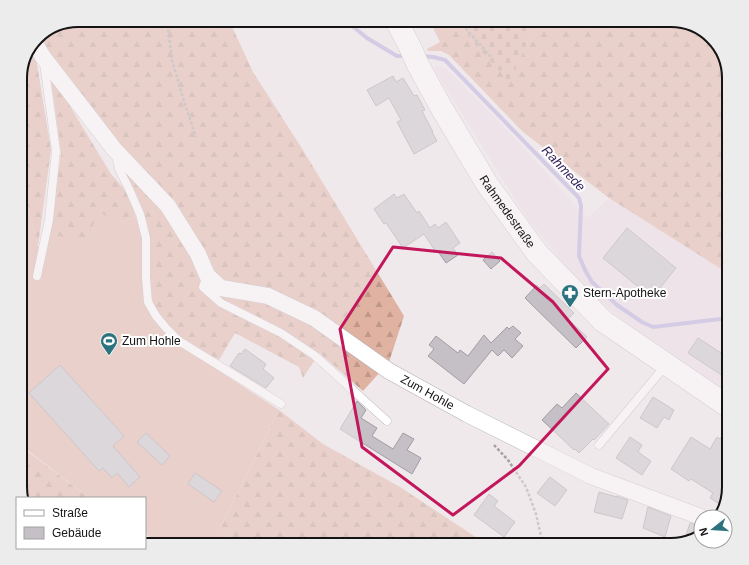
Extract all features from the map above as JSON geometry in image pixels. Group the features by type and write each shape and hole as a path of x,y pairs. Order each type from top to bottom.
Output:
{"main road":[{"name":"Rahmedestraße","path":"400,27 441,107 487,184 537,253 603,321 722,402"}],"street":[{"name":"Zum Hohle","path":"39,51 114,149 168,206 198,254 207,274 222,288 268,296 314,318 389,371 467,414 591,476 693,514"}],"lane":[{"path":"37,276 49,220 56,151 39,51"},
{"path":"114,149 119,169 140,214 146,238 146,278 148,302 156,316 179,341 281,404"},
{"path":"207,274 203,287 221,303 281,333 314,355 387,421"},
{"path":"599,445 666,365"}],"path":[{"path":"168,27 172,60 196,136"},
{"path":"465,27 492,58"},
{"path":"492,443 508,460 526,487 536,514 541,538"}],"highlighted area":[{"path":"393,247 501,258 553,302 608,369 519,466 453,515 362,447 340,329"}],"shaded area":[{"path":"434,66 446,68 513,136 587,218 609,198 722,270 722,388 633,327 604,305 560,260 525,215 437,74"}],"green space":[{"path":"78,27 232,27 253,72 301,147 404,316 389,362 363,391 319,353 303,378 299,367 235,333 219,360 187,342 168,327 154,308 150,288 147,223 138,198 125,172 39,46 44,40 59,31"},
{"path":"432,27 461,27 472,41 510,81 534,27 671,27 694,32 702,38 709,44 717,55 722,78 722,270 609,198 523,132 449,55 441,51 428,51 427,49 440,42"},
{"path":"461,27 534,27 510,82 472,41"},
{"path":"33,54 36,58 51,150 38,246 27,204 27,75"},
{"path":"50,73 111,174 127,192 136,217 120,222 86,244 50,234 61,153"},
{"name":"Zum Hohle","path":"27,204 38,246 46,255 50,234 86,243 98,212 120,222 136,217 143,236 142,283 145,302 152,315 215,368 279,410 220,528 228,538 152,538 146,535 146,497 88,497 27,450"},
{"path":"279,410 323,444 400,487 477,538 228,538 220,528"},
{"path":"27,451 88,497 28,497"}],"building":[{"path":"393,76 396,82 403,78 414,96 417,95 425,110 422,111 437,141 414,154 397,122 401,120 389,98 376,106 367,90"},
{"path":"394,194 397,198 404,194 417,213 419,211 430,228 435,224 438,228 446,222 460,243 453,248 458,255 446,263 437,250 435,251 424,234 403,248 386,223 384,224 374,209"},
{"path":"627,228 676,268 652,298 603,258"},
{"path":"492,252 500,261 491,269 483,260"},
{"path":"544,284 574,313 568,319 587,337 576,348 525,298 537,285 540,288"},
{"path":"513,326 521,333 515,339 523,346 512,358 504,350 498,356 492,350 464,384 428,356 434,349 429,345 436,336 458,353 460,350 468,356 484,335 491,343 507,327 509,329"},
{"path":"698,338 722,353 722,375 688,353"},
{"path":"245,349 266,364 263,369 274,378 266,388 230,366 239,353 241,354"},
{"path":"60,365 124,436 113,446 140,477 129,487 117,473 112,478 103,468 99,471 29,393"},
{"path":"576,393 609,424 579,453 542,420 557,404 562,408"},
{"path":"653,397 674,410 669,420 664,417 657,428 640,418"},
{"path":"357,401 366,410 361,418 377,428 372,436 393,449 403,433 414,439 407,450 421,458 412,474 340,429"},
{"path":"146,433 170,456 162,465 137,442"},
{"path":"722,436 722,487 719,504 710,498 713,493 691,479 689,481 671,469 691,437 710,449 717,437 720,439"},
{"path":"630,437 642,445 638,452 651,461 642,475 616,458"},
{"path":"195,473 222,491 214,502 188,484"},
{"path":"550,477 567,490 555,506 537,493"},
{"path":"599,492 628,500 622,519 594,512"},
{"path":"489,494 498,501 494,506 515,522 504,537 474,515"},
{"path":"648,507 671,516 665,537 643,528"},
{"path":"690,523 693,524 693,533 687,535"}],"waterway":[{"name":"Rahmede","path":"354,27 367,38 397,56 406,56"},
{"name":"Rahmede","path":"423,56 445,60 579,198 581,206 579,256 592,282 617,305 642,322 653,327 722,319"}],"place":[{"name":"Stern-Apotheke","path":"570,308"},
{"name":"Zum Hohle","path":"109,356"}]}
